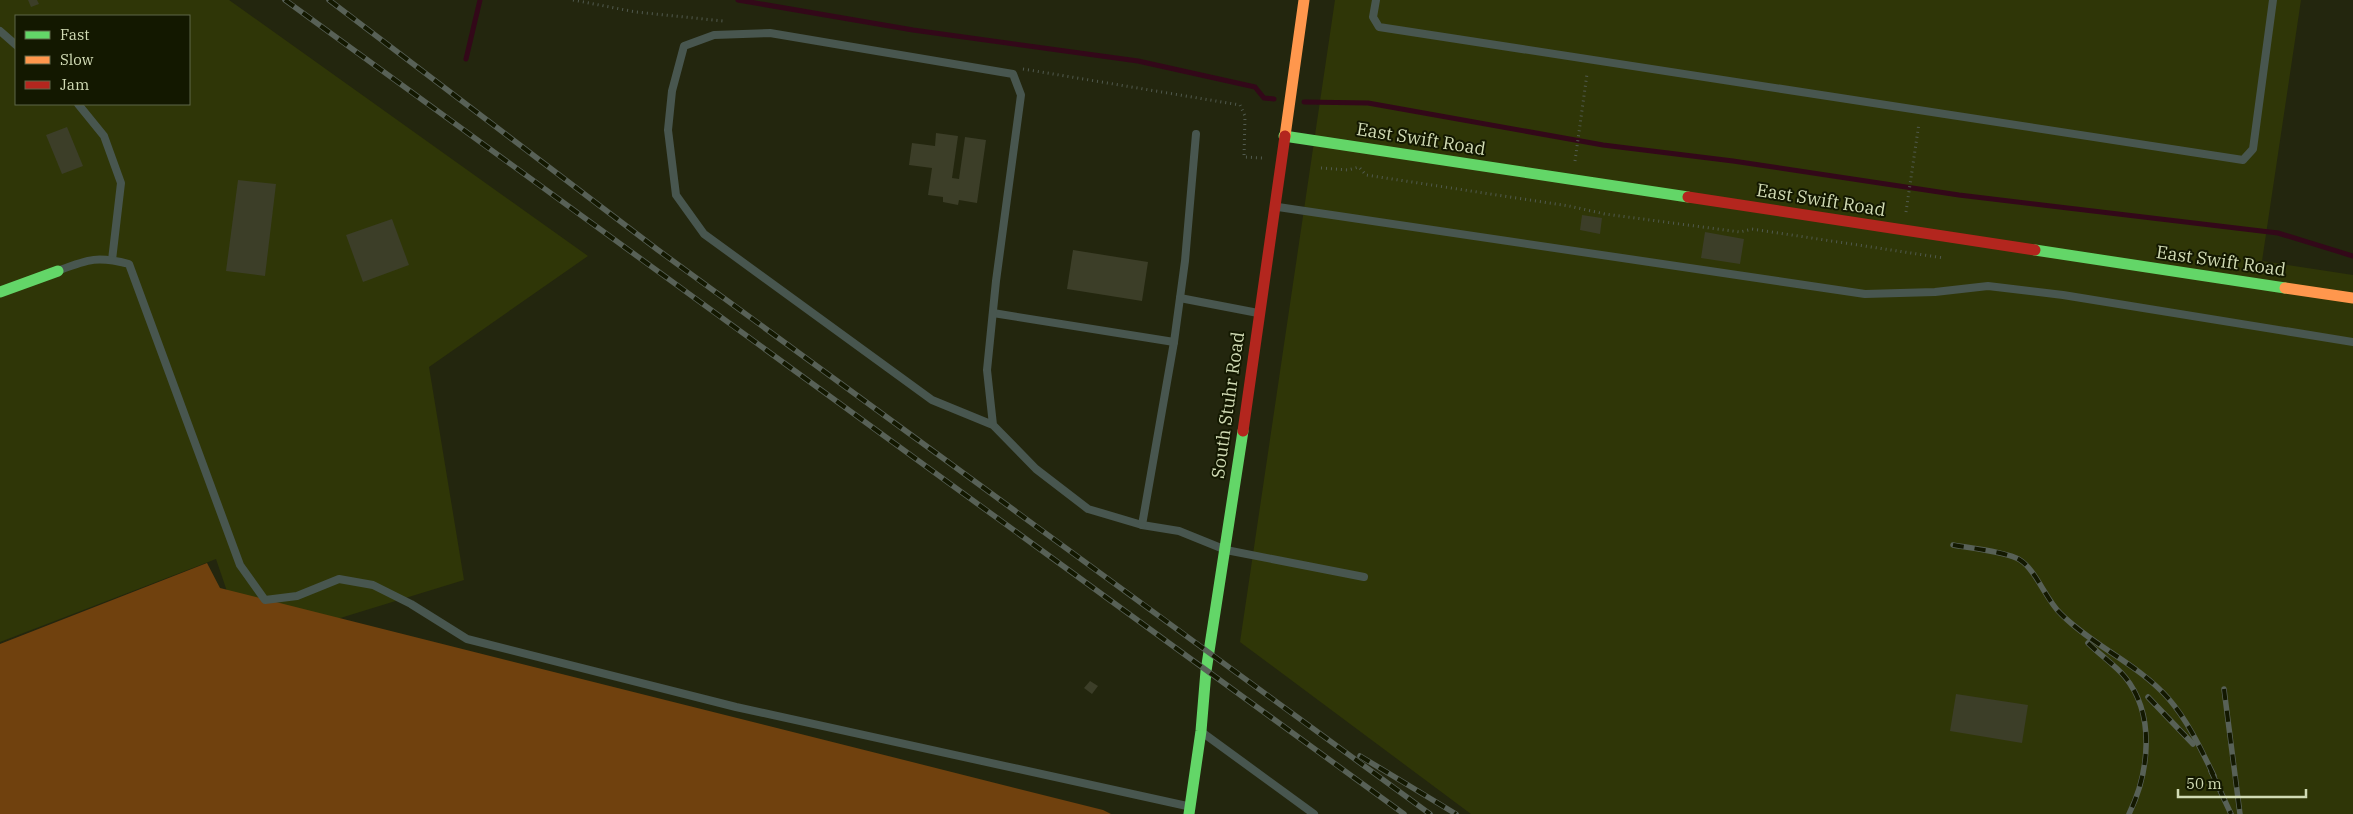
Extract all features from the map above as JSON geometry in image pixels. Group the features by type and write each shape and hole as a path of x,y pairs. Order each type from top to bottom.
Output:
{"street":[{"name":"South Stuhr Road","path":"1189,810 1201,731 1206,671 1226,550 1273,206 1304,0"},
{"name":"East Swift Road","path":"1284,136 2353,298"},
{"path":"0,292 58,271"}],"lane":[{"path":"1376,0 1373,17 1379,27 2243,160 2253,149 2273,0"},
{"path":"0,31 15,44"},
{"path":"992,425 987,370 992,313 1021,95 1013,74 770,33 714,35 684,46 672,91 668,130 676,196 704,234 932,400 992,425 1036,469 1088,509 1142,525 1179,531 1226,550 1364,577"},
{"path":"79,105 104,136 121,183 112,260"},
{"path":"1142,525 1174,342 1196,134"},
{"path":"1273,206 1865,294 1935,292 1988,286 2063,295 2353,342"},
{"path":"58,271 91,259 112,260 129,264 240,565 265,600 297,596 339,580 373,585 411,604 468,639 736,707 1189,810"},
{"path":"1180,298 1258,313"},
{"path":"992,313 1174,342"},
{"path":"1201,731 1314,814"}],"path":[{"path":"1575,161 1587,74"},
{"path":"1906,212 1919,123"},
{"path":"1321,168 1348,170 1359,167 1366,175 1605,214 1740,232 1752,229 1944,258"}],"shaded area":[{"path":"0,0 229,0 588,256 429,367 464,580 246,647 216,559 0,642"},
{"path":"1335,0 2301,0 2262,261 2353,275 2353,814 1471,814 1240,642"},
{"path":"207,563 220,588 1103,810 1111,814 0,814 0,644"}],"building":[{"path":"28,0 37,0 39,4 31,7"},
{"path":"67,127 83,166 62,174 46,135"},
{"path":"936,133 958,136 952,178 959,179 965,137 986,140 977,203 959,200 958,205 943,202 943,197 928,195 932,168 909,165 912,143 935,146"},
{"path":"238,180 276,184 265,276 226,271"},
{"path":"1582,215 1602,218 1600,234 1580,230"},
{"path":"392,219 409,265 363,282 346,235"},
{"path":"1705,232 1744,239 1740,264 1701,258"},
{"path":"1073,250 1148,262 1142,301 1067,289"},
{"path":"1090,681 1098,686 1092,694 1084,688"},
{"path":"1956,694 2028,705 2022,743 1950,731"}],"waterway":[{"path":"466,59 480,0"},
{"path":"738,0 913,30 1138,61 1255,87 1264,98 1274,99"},
{"path":"1304,102 1368,103 1603,145 1733,161 1959,195 2278,233 2353,256"}],"railway":[{"path":"285,0 1404,814"},
{"path":"329,0 658,250 1430,814"},
{"path":"1953,545 2007,555 2020,560 2026,565 2061,614 2087,636 2143,675 2168,698 2188,726 2214,776"},
{"path":"2088,643 2125,677 2135,692 2142,709 2145,726 2145,763 2136,798 2129,814"},
{"path":"2224,689 2240,814"},
{"path":"2148,697 2193,744"},
{"path":"1360,756 1456,814"},
{"path":"2211,771 2231,814"}],"traffic: fast":[{"path":"1284,136 1688,197"},
{"path":"2035,250 2285,288"},
{"path":"0,292 58,271"},
{"path":"1189,814 1201,731 1206,671 1243,431"}],"traffic: slow":[{"path":"1285,136 1304,0"},
{"path":"2285,288 2353,298"}],"traffic: jam":[{"path":"1243,431 1285,136"},
{"path":"1688,197 2035,250"}]}
